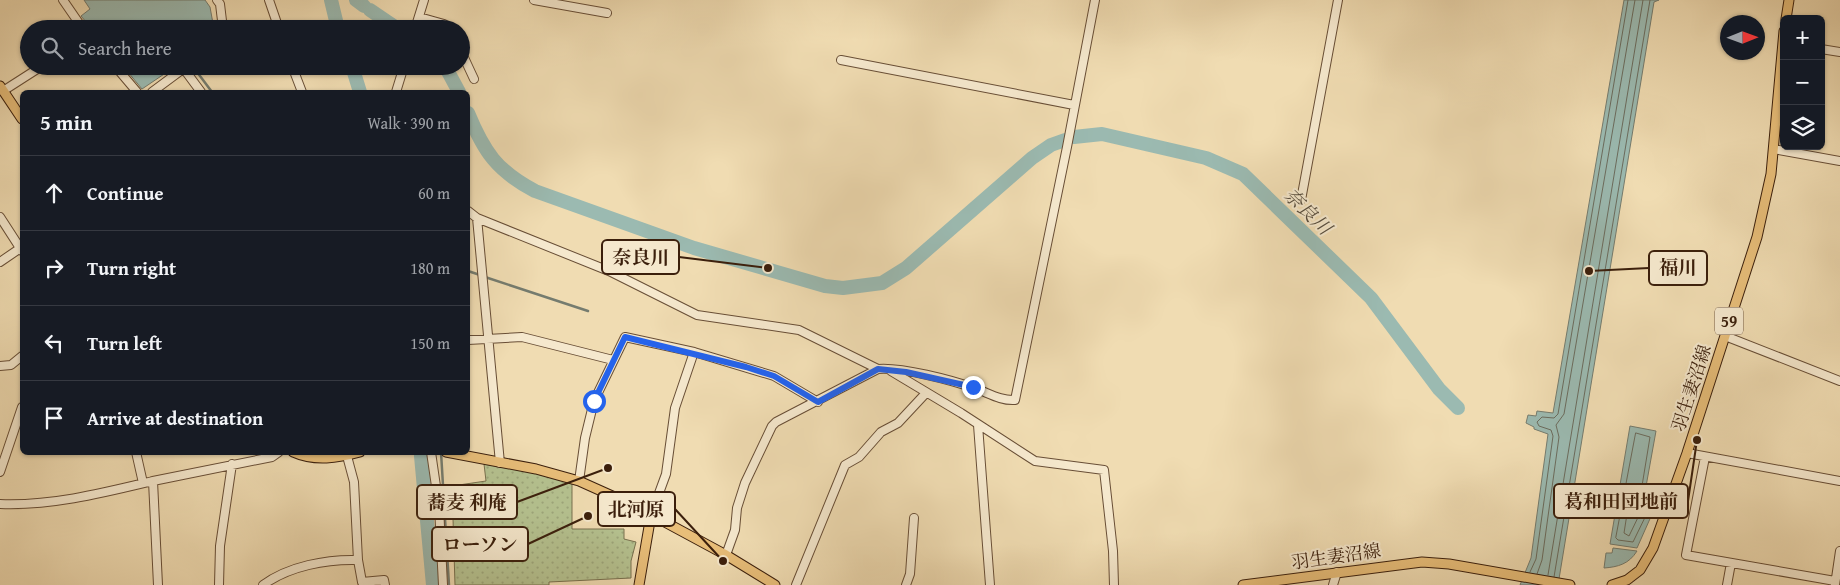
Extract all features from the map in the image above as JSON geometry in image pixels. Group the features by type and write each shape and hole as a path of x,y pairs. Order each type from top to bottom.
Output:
{"main road":[{"path":"1787,15 1789,0"},
{"name":"羽生妻沼線","path":"1612,585 1633,576 1650,557 1687,453 1725,336 1761,223 1768,193 1781,60"},
{"path":"2,89 20,116"},
{"path":"306,455 320,458 335,455 350,455"},
{"path":"461,455 552,472 613,495 726,555 775,585"},
{"path":"639,585 651,515"},
{"name":"羽生妻沼線","path":"1242,585 1422,562 1493,571 1570,585"}],"street":[{"path":"63,0 77,20"},
{"path":"217,0 220,4 222,20"},
{"path":"269,0 276,20"},
{"path":"418,20 424,0"},
{"path":"534,0 607,14"},
{"path":"726,555 735,530 737,508 745,483 772,426 882,369 973,387 1006,401 1014,400 1068,147 1074,104 1096,0"},
{"path":"1301,200 1338,0"},
{"path":"1825,50 1840,52"},
{"path":"841,60 1074,104"},
{"path":"470,70 474,79"},
{"path":"2,89 26,75"},
{"path":"123,75 136,90"},
{"path":"155,90 175,75"},
{"path":"190,75 200,90"},
{"path":"295,75 301,90"},
{"path":"397,90 401,75"},
{"path":"1773,149 1840,161"},
{"path":"470,213 477,218 609,271 697,315 799,330 882,369 926,393 1035,461 1104,470 1114,585"},
{"path":"0,217 20,246"},
{"path":"477,218 500,463"},
{"path":"0,262 20,250"},
{"path":"1725,336 1840,381"},
{"path":"470,340 522,337 613,360"},
{"path":"579,481 585,438 594,401 625,337 694,352 774,376 818,402"},
{"path":"651,515 666,474 675,408 694,352"},
{"path":"0,366 11,365 20,358"},
{"path":"796,585 845,465 859,457 881,432 898,424 926,393"},
{"path":"0,472 20,413"},
{"path":"978,425 990,585"},
{"path":"1687,453 1840,481"},
{"path":"137,455 143,483"},
{"path":"0,504 26,505 58,502 275,455"},
{"path":"431,455 439,507 443,585"},
{"path":"347,456 354,482 358,560 362,582 384,580 384,585"},
{"path":"1705,457 1686,556 1835,583 1840,551"},
{"path":"220,585 220,546 232,464"},
{"path":"153,481 158,585"},
{"path":"906,585 910,574 914,518"},
{"path":"264,585 277,575 335,560 358,560"},
{"path":"1727,585 1731,563"},
{"path":"1333,585 1337,572"}],"green space":[{"path":"484,464 572,482 572,529 624,529 624,539 636,542 631,561 631,578 549,582 549,585 455,585 452,486 486,481"}],"water":[{"path":"84,0 205,0 210,7 212,20 84,20 81,16 90,9"},
{"path":"1624,0 1659,0 1654,2 1558,585 1520,585 1531,558 1548,434 1534,429 1534,427 1526,423 1528,415 1536,416 1537,411 1553,413"},
{"path":"130,75 163,75 142,89"},
{"path":"1630,426 1656,431 1645,492 1661,494 1637,548 1610,544"},
{"path":"1613,548 1637,551 1623,564 1604,568 1606,553 1612,553"}],"waterway":[{"path":"331,0 336,20"},
{"name":"奈良川","path":"356,0 364,6"},
{"name":"奈良川","path":"370,10 385,20"},
{"path":"199,75 210,90"},
{"path":"355,75 359,90"},
{"name":"奈良川","path":"450,75 458,90"},
{"name":"奈良川","path":"470,117 486,150 493,159 511,176 535,191 694,248 825,286 843,288 882,283 906,268 1032,158 1051,145 1065,140"},
{"name":"奈良川","path":"1074,137 1102,134 1206,158 1243,174 1371,298 1439,389 1458,408"},
{"path":"470,272 480,275"},
{"path":"485,277 588,311"},
{"path":"441,455 449,585"},
{"path":"421,456 433,585"}],"place":[{"name":"奈良川","path":"768,268"},
{"name":"福川","path":"1589,271"},
{"name":"葛和田団地前","path":"1697,440"},
{"name":"蕎麦 利庵","path":"608,468"},
{"name":"ローソン","path":"588,516"},
{"name":"北河原","path":"723,561"}],"route":[{"path":"594,401 625,337 694,352 774,376 818,402 878,369 886,368 973,387"}]}
